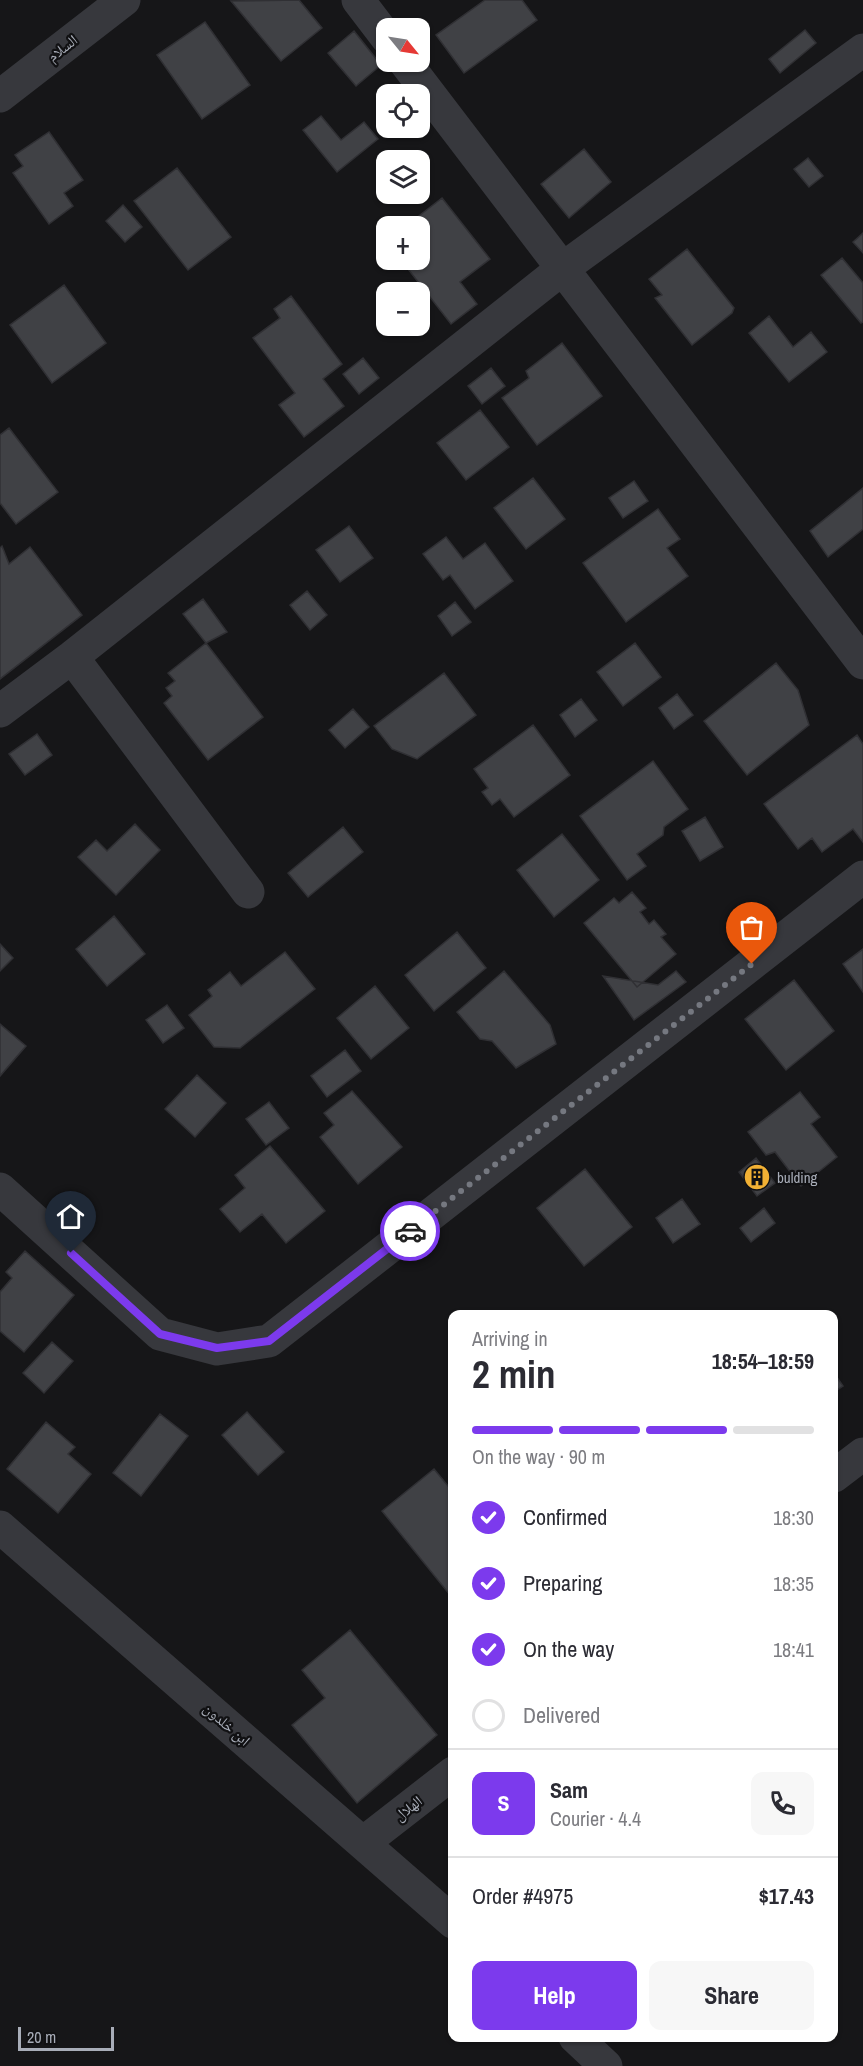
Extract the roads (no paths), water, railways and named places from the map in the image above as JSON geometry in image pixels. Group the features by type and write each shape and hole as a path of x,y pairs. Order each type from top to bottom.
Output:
{"street":[{"name":"السلام","path":"0,96 124,0"},
{"path":"358,0 376,24"},
{"path":"0,711 72,657 562,269 863,50"},
{"path":"413,72 863,663"},
{"path":"72,657 248,892"},
{"path":"0,1189 160,1334 217,1348 269,1341 863,877"},
{"path":"838,1473 863,1454"},
{"name":"ابن خلدون","path":"0,1527 448,1918"},
{"name":"الهلال","path":"363,1843 448,1777"},
{"path":"580,2042 606,2066"}],"place":[{"name":"bulding","path":"757,1177"}]}
